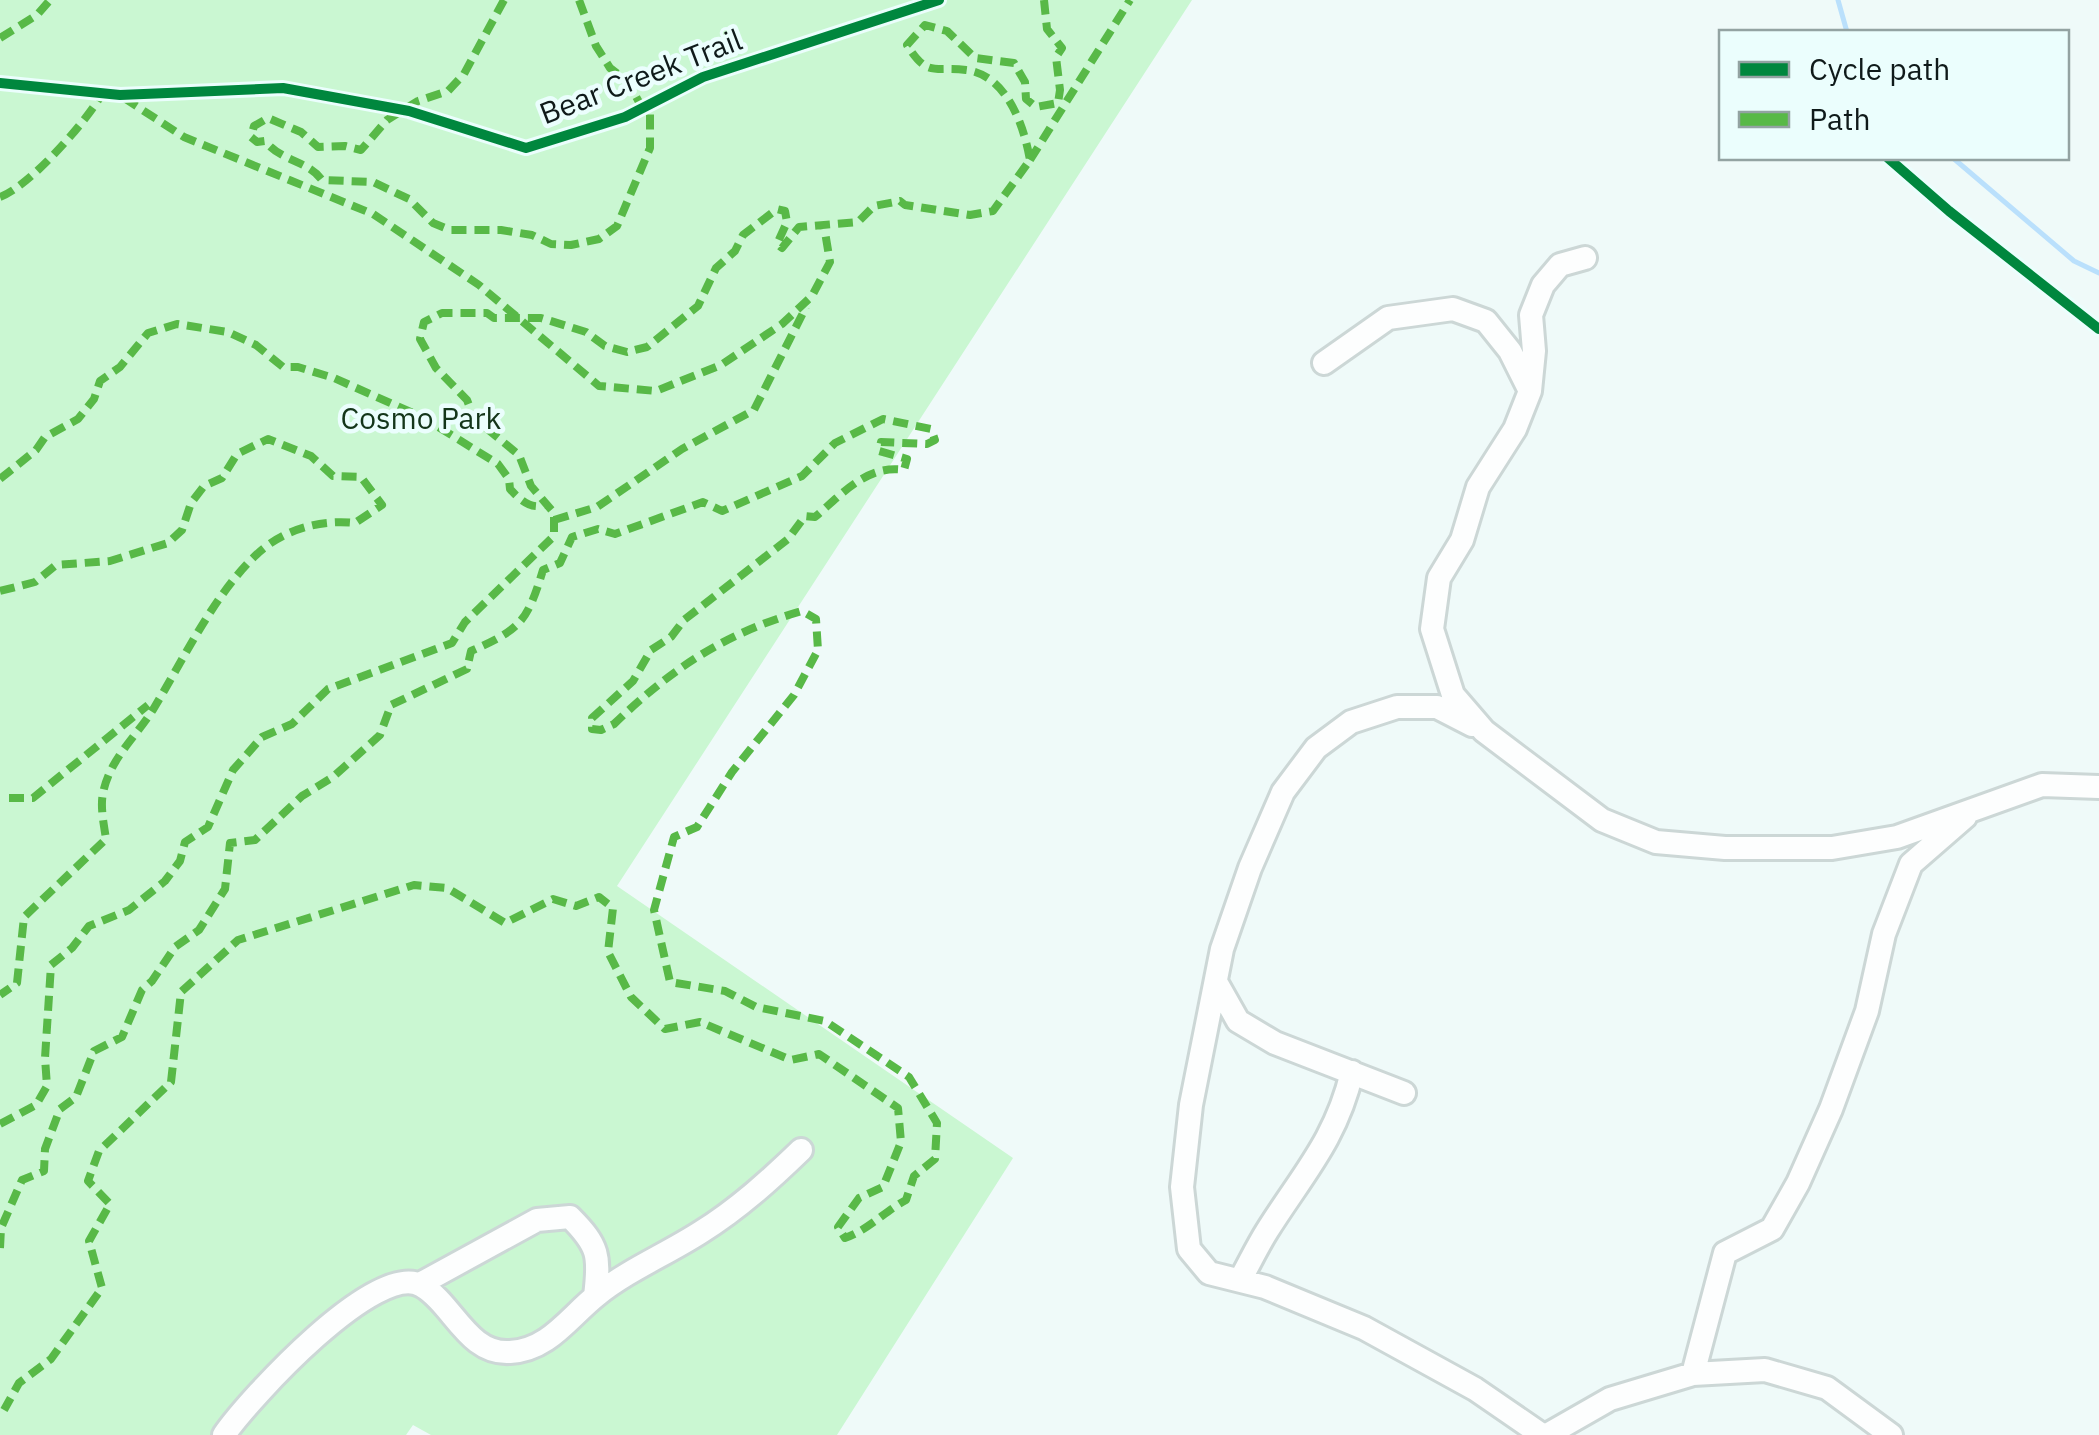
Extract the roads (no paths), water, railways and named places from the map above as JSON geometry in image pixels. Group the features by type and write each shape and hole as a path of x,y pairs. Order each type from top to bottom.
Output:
{"lane":[{"path":"1484,731 1454,695 1432,629 1439,578 1462,540 1478,488 1515,428 1530,391 1534,350 1531,315 1543,286 1560,265 1585,258"},
{"path":"1324,363 1388,318 1453,309 1486,321 1510,351 1530,391"},
{"path":"1890,1435 1828,1388 1765,1370 1694,1374 1610,1399 1545,1435 1474,1389 1364,1328 1265,1287 1209,1273 1189,1249 1182,1188 1190,1104 1222,949 1250,868 1283,792 1316,748 1351,722 1396,706 1437,707 1484,731 1602,820 1656,842 1725,848 1832,848 1897,837 2042,785 2099,787"},
{"path":"1694,1374 1724,1253 1772,1229 1798,1183 1831,1109 1868,1010 1884,934 1911,864 1975,808"},
{"path":"1216,982 1238,1021 1274,1044 1404,1093"},
{"path":"1240,1280 1266,1232 1313,1167 1344,1108 1352,1072"},
{"path":"224,1435 291,1358 369,1295 410,1281 420,1284 462,1329 484,1346 507,1353 528,1349 557,1333 595,1296 703,1231 762,1187 801,1150"},
{"path":"420,1284 538,1220 570,1217 590,1237 599,1260 595,1296"}],"waterway":[{"path":"1838,0 1846,30"},
{"path":"1955,160 2074,261 2099,273"}],"park label":[{"name":"Cosmo Park","path":"421,419"}]}
